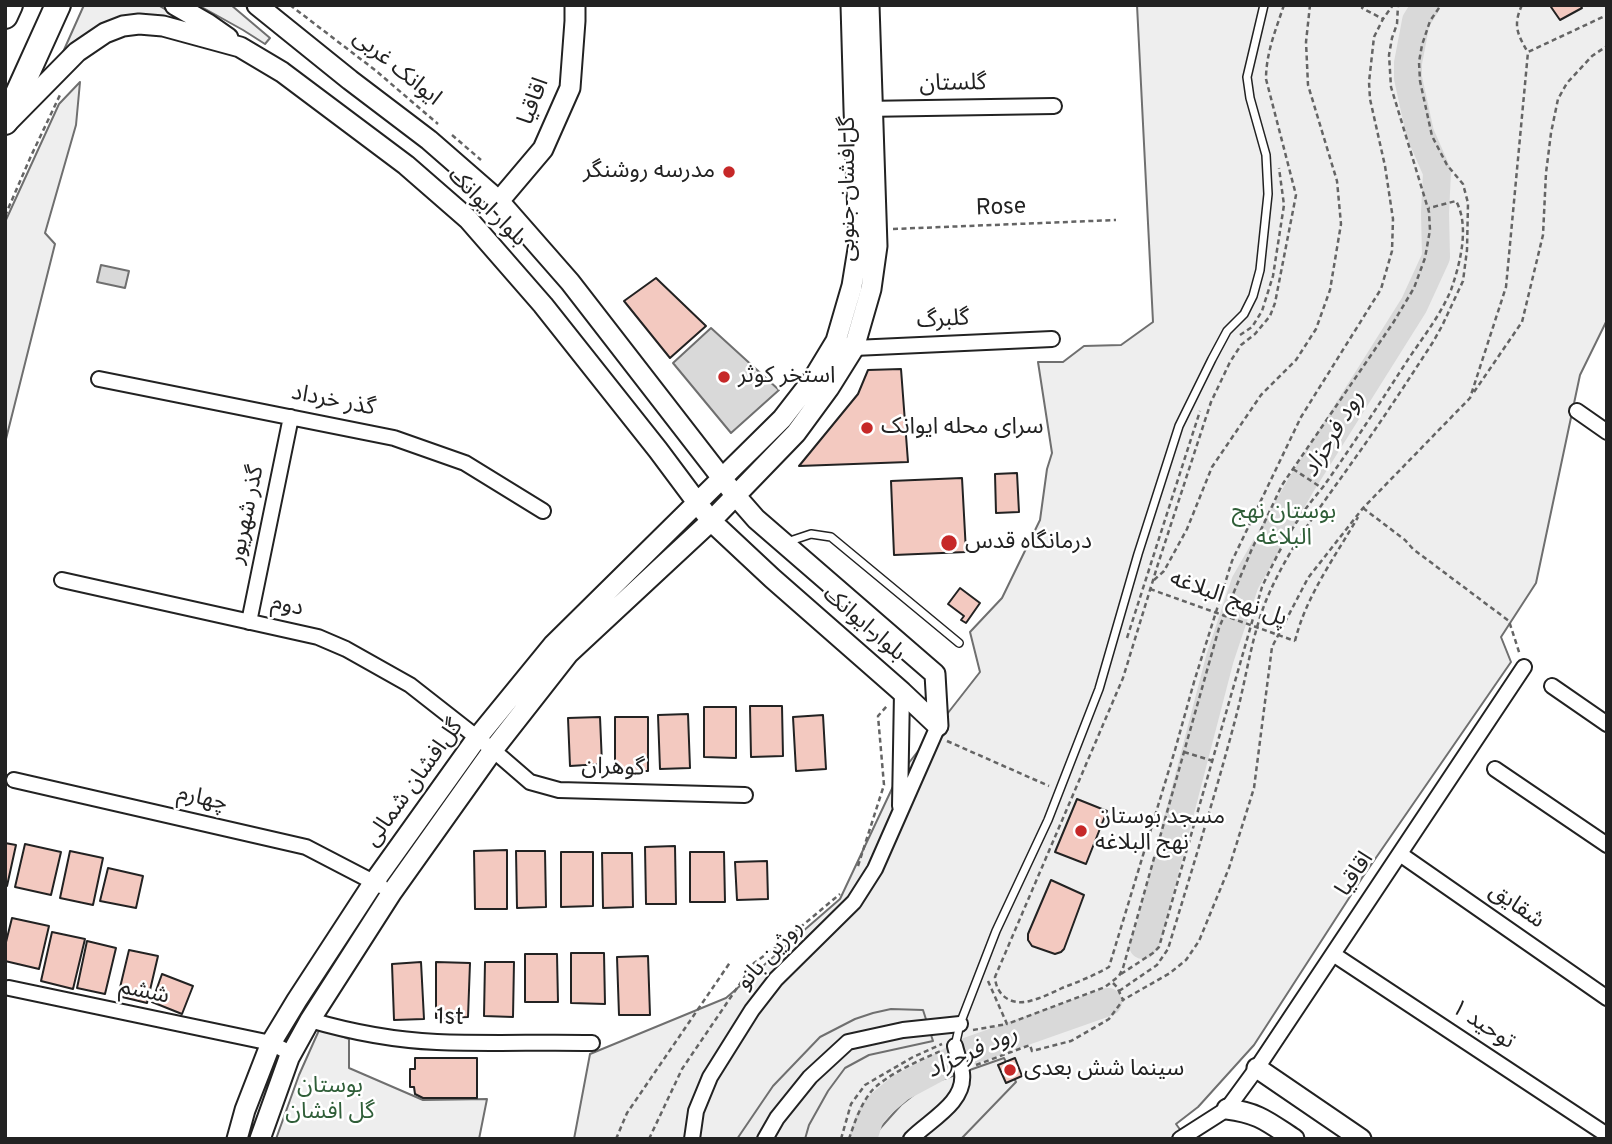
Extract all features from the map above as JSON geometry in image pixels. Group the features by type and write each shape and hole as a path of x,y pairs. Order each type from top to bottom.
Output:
{"highway":[{"path":"5,16 10,5"},
{"path":"5,124 58,5"}],"main road":[{"path":"175,5 240,47"},
{"name":"اقاقیا","path":"499,201 543,149 570,88 575,5"},
{"name":"گل‌افشان جنوبی","path":"723,479 782,419 845,344 859,243 851,5"},
{"name":"گل‌افشان جنوبی","path":"736,495 796,433 829,388 845,344 871,289 877,246 869,5"},
{"name":"بلوار ایوانک","path":"257,6 429,140 499,201 570,282 756,519 935,674 936,731"},
{"name":"بلوار ایوانک","path":"5,124 77,52 105,33 123,26 163,26 240,47 282,72 406,165 468,219 543,305 711,521 902,692 936,731"},
{"name":"گل‌افشان شمالی","path":"237,1139 244,1110 271,1043 374,882 477,738 553,645 723,479"},
{"name":"گل‌افشان شمالی","path":"260,1139 292,1054 310,1020 392,892 493,750 569,653 736,495"},
{"path":"1257,1068 1361,1139"},
{"path":"1227,1109 1262,1117 1294,1139"}],"street":[{"name":"گلستان","path":"854,109 1054,106"},
{"name":"گلبرگ","path":"845,344 1052,339"},
{"name":"گذر خرداد","path":"99,379 394,438 465,463 543,511"},
{"path":"1577,411 1607,432"},
{"name":"گذر شهریور","path":"249,622 291,417"},
{"name":"دوم","path":"62,580 318,638 346,649 410,685 493,750"},
{"name":"اقاقیا","path":"1227,1109 1524,667"},
{"path":"1552,686 1607,724"},
{"path":"900,812 902,692"},
{"name":"روژین بانو","path":"692,1139 696,1111 709,1077 751,1010 776,979 854,902 874,869 936,731"},
{"name":"گوهران","path":"493,750 530,782 559,790 745,795"},
{"path":"1495,769 1607,845"},
{"name":"چهارم","path":"14,780 306,847 392,892"},
{"name":"شقایق","path":"1400,854 1607,998"},
{"name":"توحید ۱","path":"1333,954 1607,1135"},
{"name":"ششم","path":"9,988 271,1043 292,1054"},
{"name":"1st","path":"310,1020 369,1034 435,1042 592,1043"},
{"path":"765,1139 777,1118 810,1077 848,1042 903,1030 957,1035 962,1073 960,1088 954,1101 911,1139"},
{"path":"1180,1139 1227,1109"}],"lane":[{"path":"957,1035 996,931 1048,820 1099,689 1179,426 1227,331 1244,314 1253,296 1260,270 1268,194 1266,155 1247,77 1264,5"},
{"path":"783,544 811,534 831,537 959,643"}],"path":[{"name":"ایوانک غربی","path":"290,5 375,70 439,124"},
{"path":"1284,5 1270,48 1266,79 1296,195 1275,303 1270,316 1255,334 1241,345 1230,362 1211,402 1123,678 995,977 998,992 1010,1000 1028,1002 1093,976 1108,967 1232,561 1301,417 1381,289 1392,251 1392,219 1369,82 1374,37 1393,5"},
{"path":"1153,582 1164,570 1187,529 1212,467 1261,394 1297,360 1316,329 1330,290 1341,224 1337,181 1308,85 1306,42 1310,5"},
{"path":"1364,5 1362,8 1383,19"},
{"path":"1119,976 1219,628 1251,551 1282,485 1393,323 1414,288 1425,258 1430,230 1424,192 1391,87 1389,55 1397,24 1398,5"},
{"path":"1119,991 1157,965 1168,949 1205,826 1266,599 1288,555 1433,342 1463,281 1468,203 1463,184 1447,165 1432,136 1420,80 1422,45 1430,22 1441,5"},
{"path":"1470,398 1506,287 1528,52 1517,33 1517,17 1522,5"},
{"path":"1528,52 1607,15"},
{"path":"962,1073 1030,1045 1032,1051 1070,1041 1109,1019 1123,1000 1170,973 1186,960 1199,941 1229,868 1254,788 1272,647 1307,578 1363,508 1470,398 1522,322 1543,235 1550,133 1558,99 1567,83 1592,56 1607,46"},
{"path":"5,216 59,95"},
{"name":"ایوانک غربی","path":"449,133 481,160"},
{"path":"1233,341 1252,327 1262,312 1273,276 1284,205 1276,158"},
{"path":"841,1139 851,1104 865,1085 957,1035 1007,1024 1105,987 1159,947 1262,587 1301,515 1424,336 1450,290 1460,257 1463,231 1460,209 1456,201 1427,208"},
{"name":"Rose","path":"887,230 1116,220"},
{"path":"1126,641 1202,407"},
{"path":"1294,469 1322,488"},
{"path":"1363,508 1405,540 1413,550 1509,621 1524,667"},
{"name":"پل نهج البلاغه","path":"1150,589 1295,641 1299,624 1316,588 1363,508"},
{"path":"856,871 884,785 877,716 902,692"},
{"path":"936,731 1060,791"},
{"path":"1184,752 1213,761"},
{"path":"649,1139 682,1069 754,963 842,892"},
{"path":"616,1139 628,1113 731,961"},
{"path":"988,981 1007,1024"},
{"path":"1112,982 1123,1000"},
{"path":"849,1139 864,1103 876,1087 927,1057 957,1035"}],"green space":[{"path":"84,5 158,5 188,23 102,24 82,39 55,70"},
{"path":"198,5 231,5 270,38 265,44"},
{"name":"بوستان نهج البلاغه","path":"1137,5 1607,5 1607,320 1580,375 1536,583 1501,637 1511,662 1362,878 1254,1045 1198,1107 1176,1124 1184,1135 1192,1139 574,1139 590,1054 726,998 840,899 897,778 980,672 970,632 1002,598 1040,520 1047,469 1052,453 1038,362 1063,362 1084,346 1121,345 1153,322"},
{"path":"80,82 76,125 45,233 55,244 5,443 5,222 59,104"},
{"name":"بوستان گل افشان","path":"320,1028 349,1039 349,1068 423,1100 487,1099 479,1139 276,1139 299,1075"}],"shaded area":[{"path":"101,265 129,271 125,288 97,282"},
{"name":"استخر کوثر","path":"711,328 779,390 731,433 673,363"},
{"path":"891,1009 923,1010 933,1041 869,1055 845,1068 828,1091 809,1125 805,1139 737,1139 773,1086 820,1037 855,1019"},
{"path":"1004,1058 1016,1082 961,1139 875,1139 876,1133 901,1105 930,1082"}],"building":[{"path":"1580,5 1582,8 1560,20 1551,7"},
{"path":"656,278 706,326 670,358 624,301"},
{"name":"سرای محله ایوانک","path":"901,369 908,462 799,466 858,394 868,370"},
{"path":"1017,473 1019,512 996,513 995,474"},
{"path":"962,478 966,552 894,555 891,481"},
{"path":"960,588 980,603 966,623 961,620 964,616 948,604"},
{"path":"750,706 782,706 783,756 751,757"},
{"path":"704,707 736,707 736,758 704,757"},
{"path":"688,714 690,768 660,769 658,715"},
{"path":"823,715 826,769 796,771 793,717"},
{"path":"600,717 602,764 570,766 568,718"},
{"path":"615,717 648,717 648,771 615,771"},
{"name":"مسجد بوستان نهج البلاغه","path":"1077,799 1107,811 1086,864 1055,852"},
{"path":"5,843 16,845 7,886 5,886"},
{"path":"25,844 61,852 51,895 15,887"},
{"path":"675,846 676,904 646,904 645,847"},
{"path":"507,850 507,909 475,909 474,851"},
{"path":"70,851 103,858 93,905 60,898"},
{"path":"516,851 545,851 546,907 517,908"},
{"path":"561,852 593,852 593,906 561,907"},
{"path":"690,852 724,852 725,902 690,902"},
{"path":"602,853 632,853 633,907 603,908"},
{"path":"767,861 768,899 737,900 735,862"},
{"path":"108,868 143,876 136,908 100,901"},
{"path":"1051,880 1084,895 1064,949 1055,954 1032,946 1028,940 1028,934"},
{"path":"12,918 49,926 39,969 5,961 5,946"},
{"path":"52,932 85,939 73,989 41,981"},
{"path":"87,941 116,948 105,994 77,988"},
{"path":"129,950 158,956 147,1003 118,996"},
{"path":"571,953 604,953 605,1004 571,1003"},
{"path":"525,954 557,954 558,1002 525,1002"},
{"path":"648,956 650,1015 619,1015 617,957"},
{"path":"421,962 424,1019 394,1020 392,964"},
{"path":"436,962 470,963 468,1017 436,1018"},
{"path":"485,962 514,962 513,1017 484,1016"},
{"path":"162,974 193,986 182,1014 152,1002"},
{"path":"415,1058 477,1058 477,1098 423,1098 415,1094 414,1087 410,1087 410,1069 415,1069"},
{"name":"سینما شش بعدی","path":"1015,1058 1022,1076 1006,1083 998,1065"}],"waterway":[{"name":"رود فرحزاد","path":"1143,945 1147,939 1220,658 1245,583 1301,485 1414,305 1436,257 1437,172 1420,133 1408,78 1416,21 1426,5"},
{"name":"رود فرحزاد","path":"863,1139 873,1113 900,1088 969,1051 1108,1002"}],"place":[{"name":"مدرسه روشنگر","path":"729,172"},
{"name":"استخر کوثر","path":"724,377"},
{"name":"سرای محله ایوانک","path":"867,428"},
{"name":"درمانگاه قدس","path":"949,543"},
{"name":"مسجد بوستان نهج البلاغه","path":"1081,831"},
{"name":"سینما شش بعدی","path":"1010,1070"}]}
